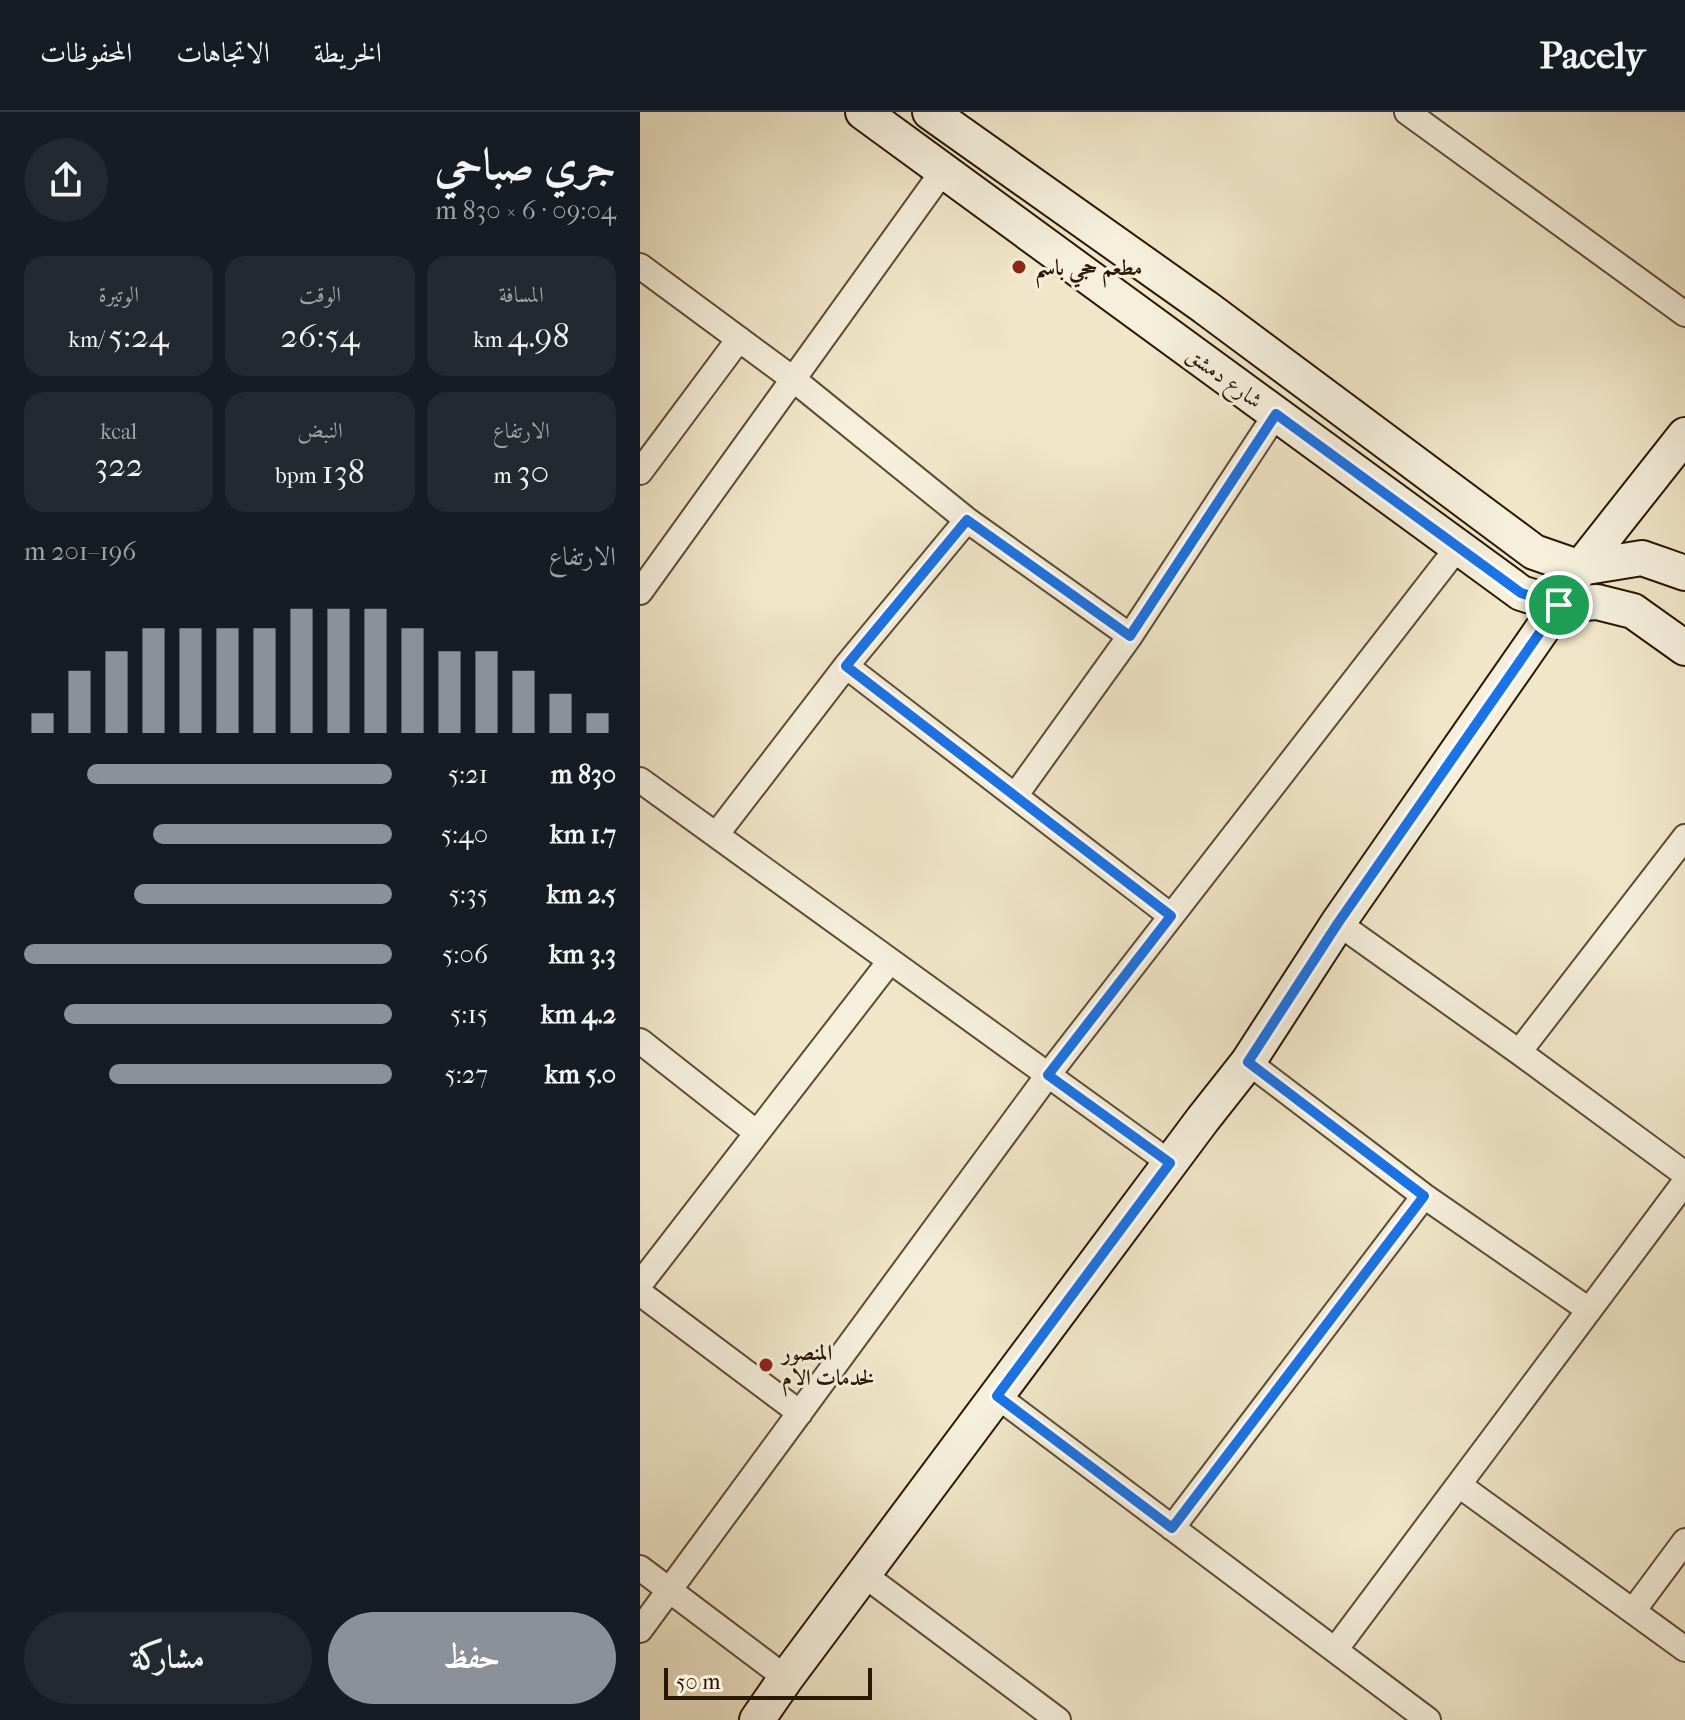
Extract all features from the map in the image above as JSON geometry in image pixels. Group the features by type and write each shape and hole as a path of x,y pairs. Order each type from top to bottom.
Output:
{"main road":[{"name":"شارع دمشق","path":"863,112 1521,593 1559,605 1597,602 1633,611 1685,648"},
{"name":"شارع دمشق","path":"930,112 1205,307 1534,552 1580,568 1642,558 1685,573"},
{"path":"757,1720 1248,1062 1338,923 1559,605 1580,568 1685,435"}],"street":[{"path":"1407,112 1685,314"},
{"path":"640,592 943,171"},
{"path":"640,266 793,379 967,520 1130,636"},
{"path":"640,472 739,339"},
{"path":"1015,796 1130,636 1276,414"},
{"path":"716,835 846,666 967,520"},
{"path":"640,1630 1048,1075 1458,547"},
{"path":"846,666 1171,916"},
{"path":"640,780 1170,1163"},
{"path":"1519,1052 1685,837"},
{"path":"1338,923 1685,1174"},
{"path":"640,1284 890,961"},
{"path":"640,1041 757,1133"},
{"path":"1248,1062 1424,1196 1589,1310"},
{"path":"1335,1650 1685,1182"},
{"path":"1172,1528 1424,1196"},
{"path":"640,1293 800,1413"},
{"path":"997,1396 1428,1720"},
{"path":"1459,1485 1685,1649"},
{"path":"1633,1611 1685,1541"},
{"path":"640,1568 786,1678"},
{"path":"863,1574 1058,1720"}],"place":[{"name":"مطعم حجي باسم","path":"1019,267"},
{"name":"المنصور لخدمات الام","path":"766,1365"}],"route":[{"path":"1276,414 1521,593 1559,605 1338,923 1248,1062 1424,1196 1172,1528 997,1396 1170,1163 1048,1075 1171,916 846,666 967,520 1130,636 1276,414"}]}
